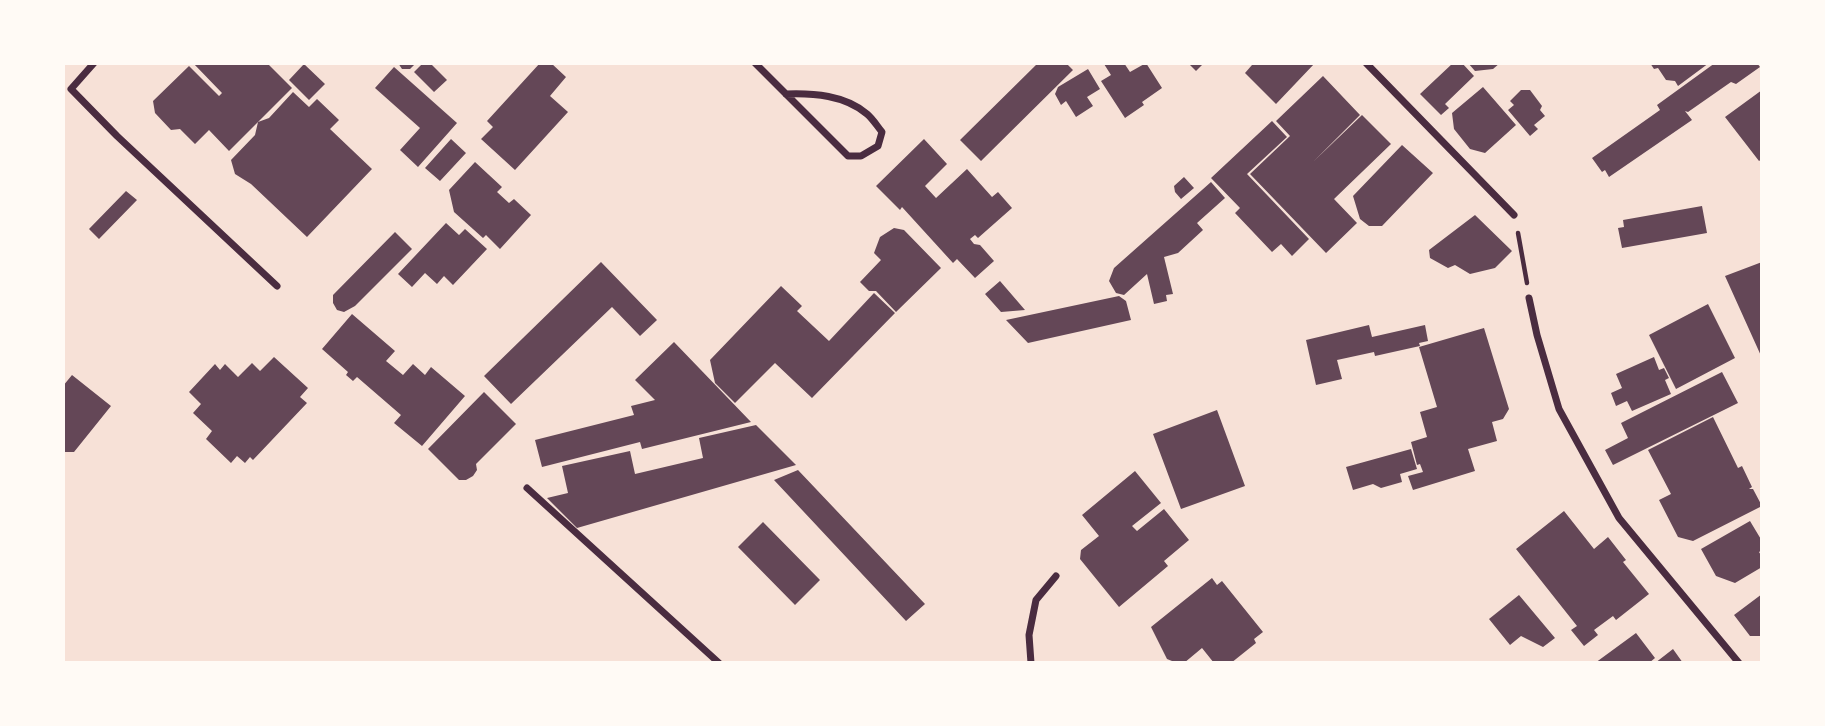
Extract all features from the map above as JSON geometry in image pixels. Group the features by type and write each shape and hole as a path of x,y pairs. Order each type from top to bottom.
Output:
{"street":[{"path":"94,63 67,90 277,286"},
{"path":"755,63 786,94 848,156 861,156 878,146 882,132 867,114 846,102 814,93 786,94"},
{"path":"1366,63 1514,215"},
{"path":"1529,298 1536,335 1559,409 1619,518 1739,663"},
{"path":"527,488 719,663"},
{"path":"1031,663 1029,635 1036,600 1056,576"}],"path":[{"path":"1514,215 1529,298"}],"building":[{"path":"193,63 267,63 292,88 229,151 209,130 195,144 180,129 171,130 155,113 153,101 189,66 219,96 222,93"},
{"path":"398,63 416,63 410,69 402,69"},
{"path":"423,63 430,63 447,80 434,92 414,72"},
{"path":"540,63 551,63 566,77 550,96 568,112 515,170 481,139 493,127 487,121"},
{"path":"1038,63 1066,63 1073,70 981,161 960,140"},
{"path":"1124,63 1130,72 1146,63 1162,88 1125,118 1101,81 1111,75 1104,64"},
{"path":"1188,63 1204,63 1196,71"},
{"path":"1250,63 1315,63 1276,104 1245,73 1252,65"},
{"path":"1453,63 1462,63 1474,76 1445,104 1449,108 1441,115 1420,94"},
{"path":"1468,63 1500,63 1493,69 1475,71"},
{"path":"1650,63 1709,63 1678,86 1675,81 1666,80 1658,68 1654,69"},
{"path":"1715,63 1757,63 1760,67 1736,84 1731,82 1688,112 1685,111 1692,120 1609,177 1605,170 1602,172 1592,158 1660,110 1657,105"},
{"path":"304,64 325,84 309,100 289,80"},
{"path":"394,67 457,123 418,167 400,150 420,128 375,88"},
{"path":"1088,69 1100,89 1087,97 1093,106 1076,117 1066,101 1061,105 1055,94 1058,87"},
{"path":"1323,76 1360,115 1314,161 1362,115 1391,144 1334,199 1357,223 1326,253 1250,174 1290,136 1276,121"},
{"path":"1483,87 1516,125 1485,153 1470,149 1454,129 1452,113"},
{"path":"1521,90 1530,90 1542,106 1540,110 1545,116 1534,125 1538,129 1530,136 1508,110 1514,105 1510,101"},
{"path":"1762,90 1762,159 1759,161 1725,117"},
{"path":"293,92 309,107 317,99 339,120 330,129 372,169 307,237 251,184 235,174 231,160 255,135 258,122 269,118"},
{"path":"1272,121 1287,137 1247,174 1309,239 1292,256 1281,244 1272,252 1235,213 1240,208 1211,178"},
{"path":"451,139 466,153 440,181 425,168"},
{"path":"924,139 947,164 925,186 936,198 967,169 992,197 998,192 1012,208 978,238 975,235 970,239 974,244 980,245 994,261 975,278 957,259 953,263 902,207 900,210 876,186"},
{"path":"1402,145 1433,173 1382,226 1369,226 1360,219 1353,196"},
{"path":"475,162 502,187 497,192 509,203 514,199 531,215 500,249 486,235 483,238 454,212 449,190"},
{"path":"1184,177 1194,188 1181,199 1174,186"},
{"path":"1211,182 1225,198 1197,223 1203,230 1178,253 1164,257 1173,294 1166,295 1167,301 1154,304 1147,274 1124,295 1116,293 1109,281 1114,268"},
{"path":"126,191 137,200 99,239 89,229"},
{"path":"1702,206 1707,233 1622,248 1618,228 1624,227 1623,220"},
{"path":"1475,215 1512,251 1495,268 1470,274 1455,265 1448,268 1430,258 1429,250"},
{"path":"446,223 459,235 465,229 487,249 453,285 444,276 437,284 425,273 412,287 398,274"},
{"path":"894,228 904,230 941,268 896,312 876,291 869,291 860,282 881,260 874,253 880,237"},
{"path":"395,232 412,249 355,306 344,312 337,310 333,295"},
{"path":"601,262 657,320 640,336 612,307 511,404 484,376"},
{"path":"1762,262 1761,298 1762,358 1725,276"},
{"path":"1000,281 1025,310 1001,312 985,294"},
{"path":"781,286 802,306 797,311 829,341 874,293 895,313 812,398 775,363 735,403 715,383 710,360"},
{"path":"1119,296 1126,301 1131,320 1028,343 1006,320"},
{"path":"1708,304 1735,358 1676,389 1649,335"},
{"path":"352,314 395,351 386,361 403,375 413,364 425,375 431,367 465,396 422,446 394,423 401,415 357,377 353,381 346,375 348,372 322,349"},
{"path":"1369,325 1372,337 1425,325 1428,341 1419,343 1420,346 1375,356 1374,352 1337,360 1342,379 1316,385 1306,340"},
{"path":"1484,328 1509,409 1503,419 1492,422 1497,441 1468,449 1475,471 1413,490 1408,476 1423,472 1420,464 1417,465 1411,442 1427,437 1420,412 1437,407 1419,347"},
{"path":"674,342 751,422 642,449 640,442 542,467 535,440 634,415 631,406 655,400 635,380"},
{"path":"274,357 308,388 300,397 307,403 253,460 250,457 245,463 237,456 231,463 206,439 212,431 193,413 201,404 189,392 215,364 220,370 225,364 238,377 252,363 260,371"},
{"path":"1654,357 1659,370 1664,368 1669,378 1665,380 1671,394 1632,411 1627,401 1616,406 1611,393 1622,388 1616,374"},
{"path":"1722,372 1738,403 1613,465 1605,450 1628,438 1621,423"},
{"path":"72,375 111,406 74,452 65,452 63,386"},
{"path":"484,392 516,424 476,464 477,470 473,476 459,480 428,449"},
{"path":"1217,410 1245,486 1181,509 1153,434"},
{"path":"1713,417 1738,468 1742,466 1752,487 1749,489 1753,489 1762,506 1693,541 1678,537 1659,500 1671,494 1648,450"},
{"path":"756,425 796,465 577,528 547,498 568,493 562,466 630,451 635,474 703,458 699,438"},
{"path":"1411,449 1417,469 1400,474 1402,482 1381,488 1373,484 1353,490 1346,467"},
{"path":"798,470 925,604 906,621 774,480"},
{"path":"1135,471 1161,503 1132,526 1137,531 1164,509 1189,540 1164,561 1168,566 1119,607 1080,559 1081,550 1099,536 1082,515"},
{"path":"1564,511 1594,549 1608,537 1626,560 1623,562 1649,594 1616,620 1613,616 1594,630 1598,635 1584,646 1571,630 1577,626 1516,549"},
{"path":"1750,521 1762,541 1762,550 1759,552 1762,567 1735,583 1716,576 1701,549"},
{"path":"763,522 820,580 795,605 738,547"},
{"path":"1212,578 1217,585 1222,581 1263,632 1254,639 1256,643 1231,663 1214,663 1202,648 1184,663 1167,659 1151,627"},
{"path":"1762,594 1762,636 1750,636 1734,615"},
{"path":"1519,595 1555,638 1543,647 1521,636 1510,645 1489,619"},
{"path":"1636,633 1655,658 1649,663 1595,663"},
{"path":"1673,649 1683,663 1655,663"}]}
